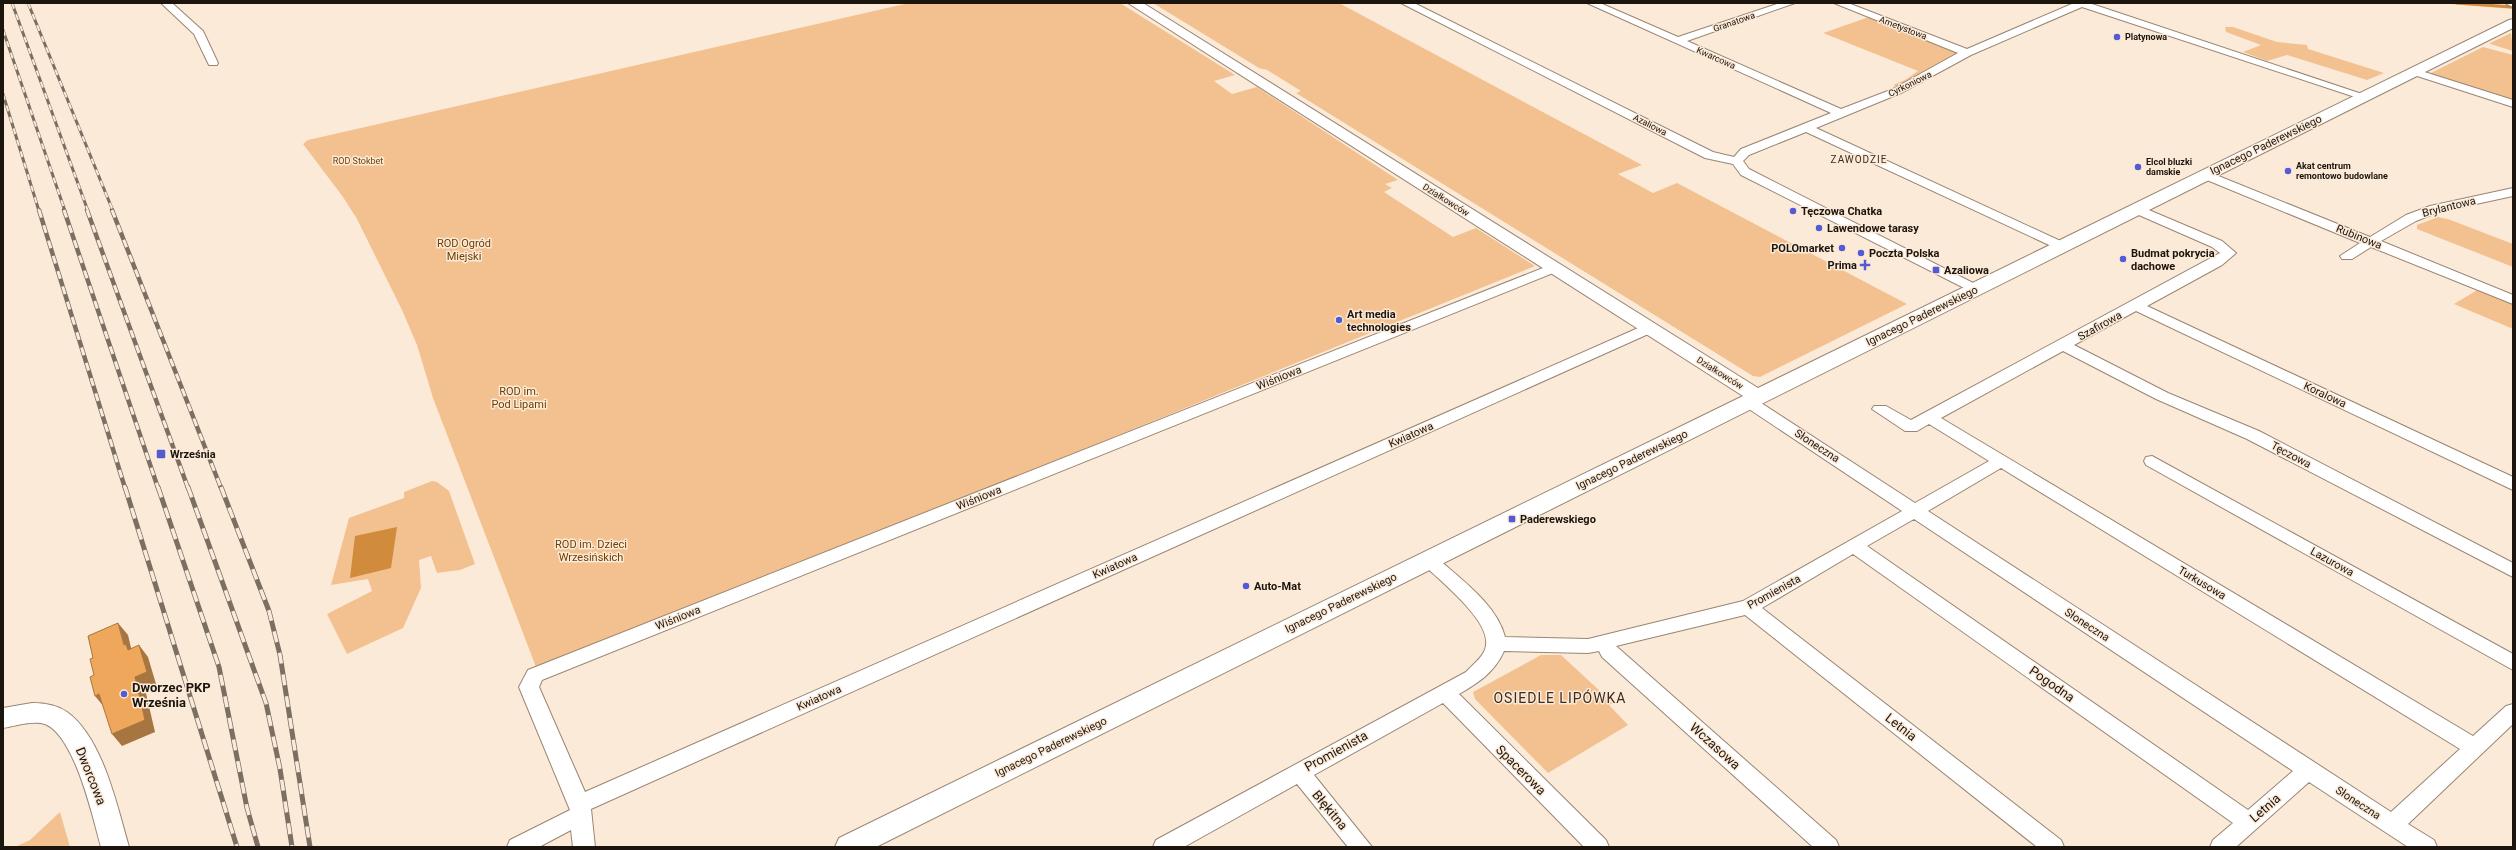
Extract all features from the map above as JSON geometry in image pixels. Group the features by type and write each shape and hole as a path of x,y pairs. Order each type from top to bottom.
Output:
{"street":[{"path":"166,3 199,33 213,64"},
{"name":"Działkowców","path":"1134,3 1650,328 1754,399"},
{"name":"Azaliowa","path":"1406,3 1710,155 1737,161"},
{"name":"Kwarcowa","path":"1592,3 1840,113"},
{"name":"Granatowa","path":"1678,41 1790,3"},
{"name":"Ametystowa","path":"1839,3 1967,53"},
{"path":"2080,4 2365,97"},
{"name":"Cyrkoniowa","path":"1737,161 1745,152 1897,91 1967,53 2080,4"},
{"name":"Ignacego Paderewskiego","path":"849,847 2513,24"},
{"path":"2415,72 2513,104"},
{"path":"1805,127 2062,247"},
{"path":"1737,161 1745,172 1976,290"},
{"name":"Rubinowa","path":"2206,175 2513,300"},
{"name":"Brylantowa","path":"2347,256 2411,218 2435,209 2513,192"},
{"name":"Szafirowa","path":"1880,409 1912,427 2064,346 2217,262 2229,253 2216,244 2138,209"},
{"name":"Wiśniowa","path":"581,809 529,687 535,675 1553,268"},
{"name":"Koralowa","path":"2136,306 2513,484"},
{"name":"Kwiatowa","path":"518,847 581,809 1650,328"},
{"name":"Tęczowa","path":"2064,346 2162,396 2253,435 2513,571"},
{"name":"Słoneczna","path":"1754,399 1916,512 2426,847"},
{"name":"Turkusowa","path":"1930,418 2476,748"},
{"name":"Lazurowa","path":"2152,461 2513,663"},
{"name":"Promienista","path":"1164,847 1473,677 1491,660 1497,644 1564,646 1604,643 1748,607 2001,462"},
{"name":"Pogodna","path":"1855,547 2249,822"},
{"path":"1429,560 1483,614 1494,629 1497,644"},
{"name":"Letnia","path":"1748,607 2053,847"},
{"name":"Wczasowa","path":"1604,643 1609,652 1828,847"},
{"name":"Spacerowa","path":"1444,692 1598,847"},
{"path":"2392,825 2513,712"},
{"name":"Dworcowa","path":"15,715 47,715 59,719 77,742 91,769 115,847"},
{"name":"Letnia","path":"2221,847 2308,770"},
{"name":"Błękitna","path":"1299,772 1361,847"},
{"path":"581,809 584,847"}],"green space":[{"path":"909,3 1120,3 1235,75 1214,81 1232,94 1257,87 1398,180 1385,184 1392,188 1384,192 1453,237 1476,228 1535,266 929,512 536,667 433,398 417,345 402,310 357,219 343,197 303,144 308,140"},
{"path":"1153,3 1339,3 1642,165 1618,174 1653,193 1677,183 1907,304 1760,377 1753,376 1296,93 1301,91 1267,70 1259,68"},
{"path":"2437,3 2513,6 2513,9"},
{"path":"1869,17 1955,51 1957,54 1897,87 1893,85 1905,80 1918,71 1823,33"},
{"path":"2225,27 2233,27 2277,42 2307,45 2308,49 2384,73 2367,80 2287,55 2267,61 2243,52 2261,45 2226,32"},
{"path":"2511,33 2513,51 2490,44 2490,43"},
{"path":"2483,47 2513,55 2513,101 2429,74"},
{"path":"2438,217 2448,219 2513,244 2513,267 2417,229 2417,225"},
{"path":"2479,289 2513,303 2513,329 2454,304"},
{"path":"432,481 437,482 449,491 475,564 460,570 437,573 431,556 419,560 421,588 403,628 347,654 327,614 372,591 368,579 331,585 349,518 404,498 404,492"},
{"path":"1541,655 1561,655 1613,703 1609,705 1628,725 1548,773 1475,699 1473,692"},
{"path":"60,812 70,847 15,847 30,840"}],"shaded area":[{"path":"397,527 391,568 350,578 355,536"}],"building":[{"name":"Dworzec PKP Września","path":"118,623 124,645 126,644 128,650 139,645 147,672 135,677 145,720 112,734 99,694 95,696 90,677 94,675 90,659 93,658 88,636"}],"waterway":[{"path":"2457,3 2513,7"}],"railway":[{"path":"12,3 88,211"},
{"path":"28,3 113,211"},
{"path":"3,30 65,211"},
{"path":"3,94 39,211"},
{"path":"39,210 125,488"},
{"path":"64,210 158,488"},
{"path":"87,210 188,488"},
{"path":"112,210 221,488"},
{"path":"125,487 237,847"},
{"path":"158,487 219,667 247,808 258,847"},
{"path":"188,487 266,703 280,769 292,847"},
{"path":"221,487 269,611 280,655 310,847"}],"place":[{"name":"Platynowa","path":"2117,37"},
{"name":"Elcol bluzki damskie","path":"2138,167"},
{"name":"Akat centrum remontowo budowlane","path":"2288,171"},
{"name":"Tęczowa Chatka","path":"1793,211"},
{"name":"Lawendowe tarasy","path":"1819,228"},
{"name":"POLOmarket","path":"1842,248"},
{"name":"Poczta Polska","path":"1861,253"},
{"name":"Budmat pokrycia dachowe","path":"2123,259"},
{"name":"Prima","path":"1865,265"},
{"name":"Azaliowa","path":"1936,270"},
{"name":"Art media technologies","path":"1339,320"},
{"name":"Września","path":"161,454"},
{"name":"Paderewskiego","path":"1512,519"},
{"name":"Auto-Mat","path":"1246,586"},
{"name":"Dworzec PKP Września","path":"124,694"}],"district":[{"name":"ZAWODZIE","path":"1859,159"},
{"name":"OSIEDLE LIPÓWKA","path":"1560,698"}],"park label":[{"name":"ROD Stokbet","path":"358,161"},
{"name":"ROD Ogród Miejski","path":"464,249"},
{"name":"ROD im. Pod Lipami","path":"519,397"},
{"name":"ROD im. Dzieci Wrzesińskich","path":"591,550"}]}
